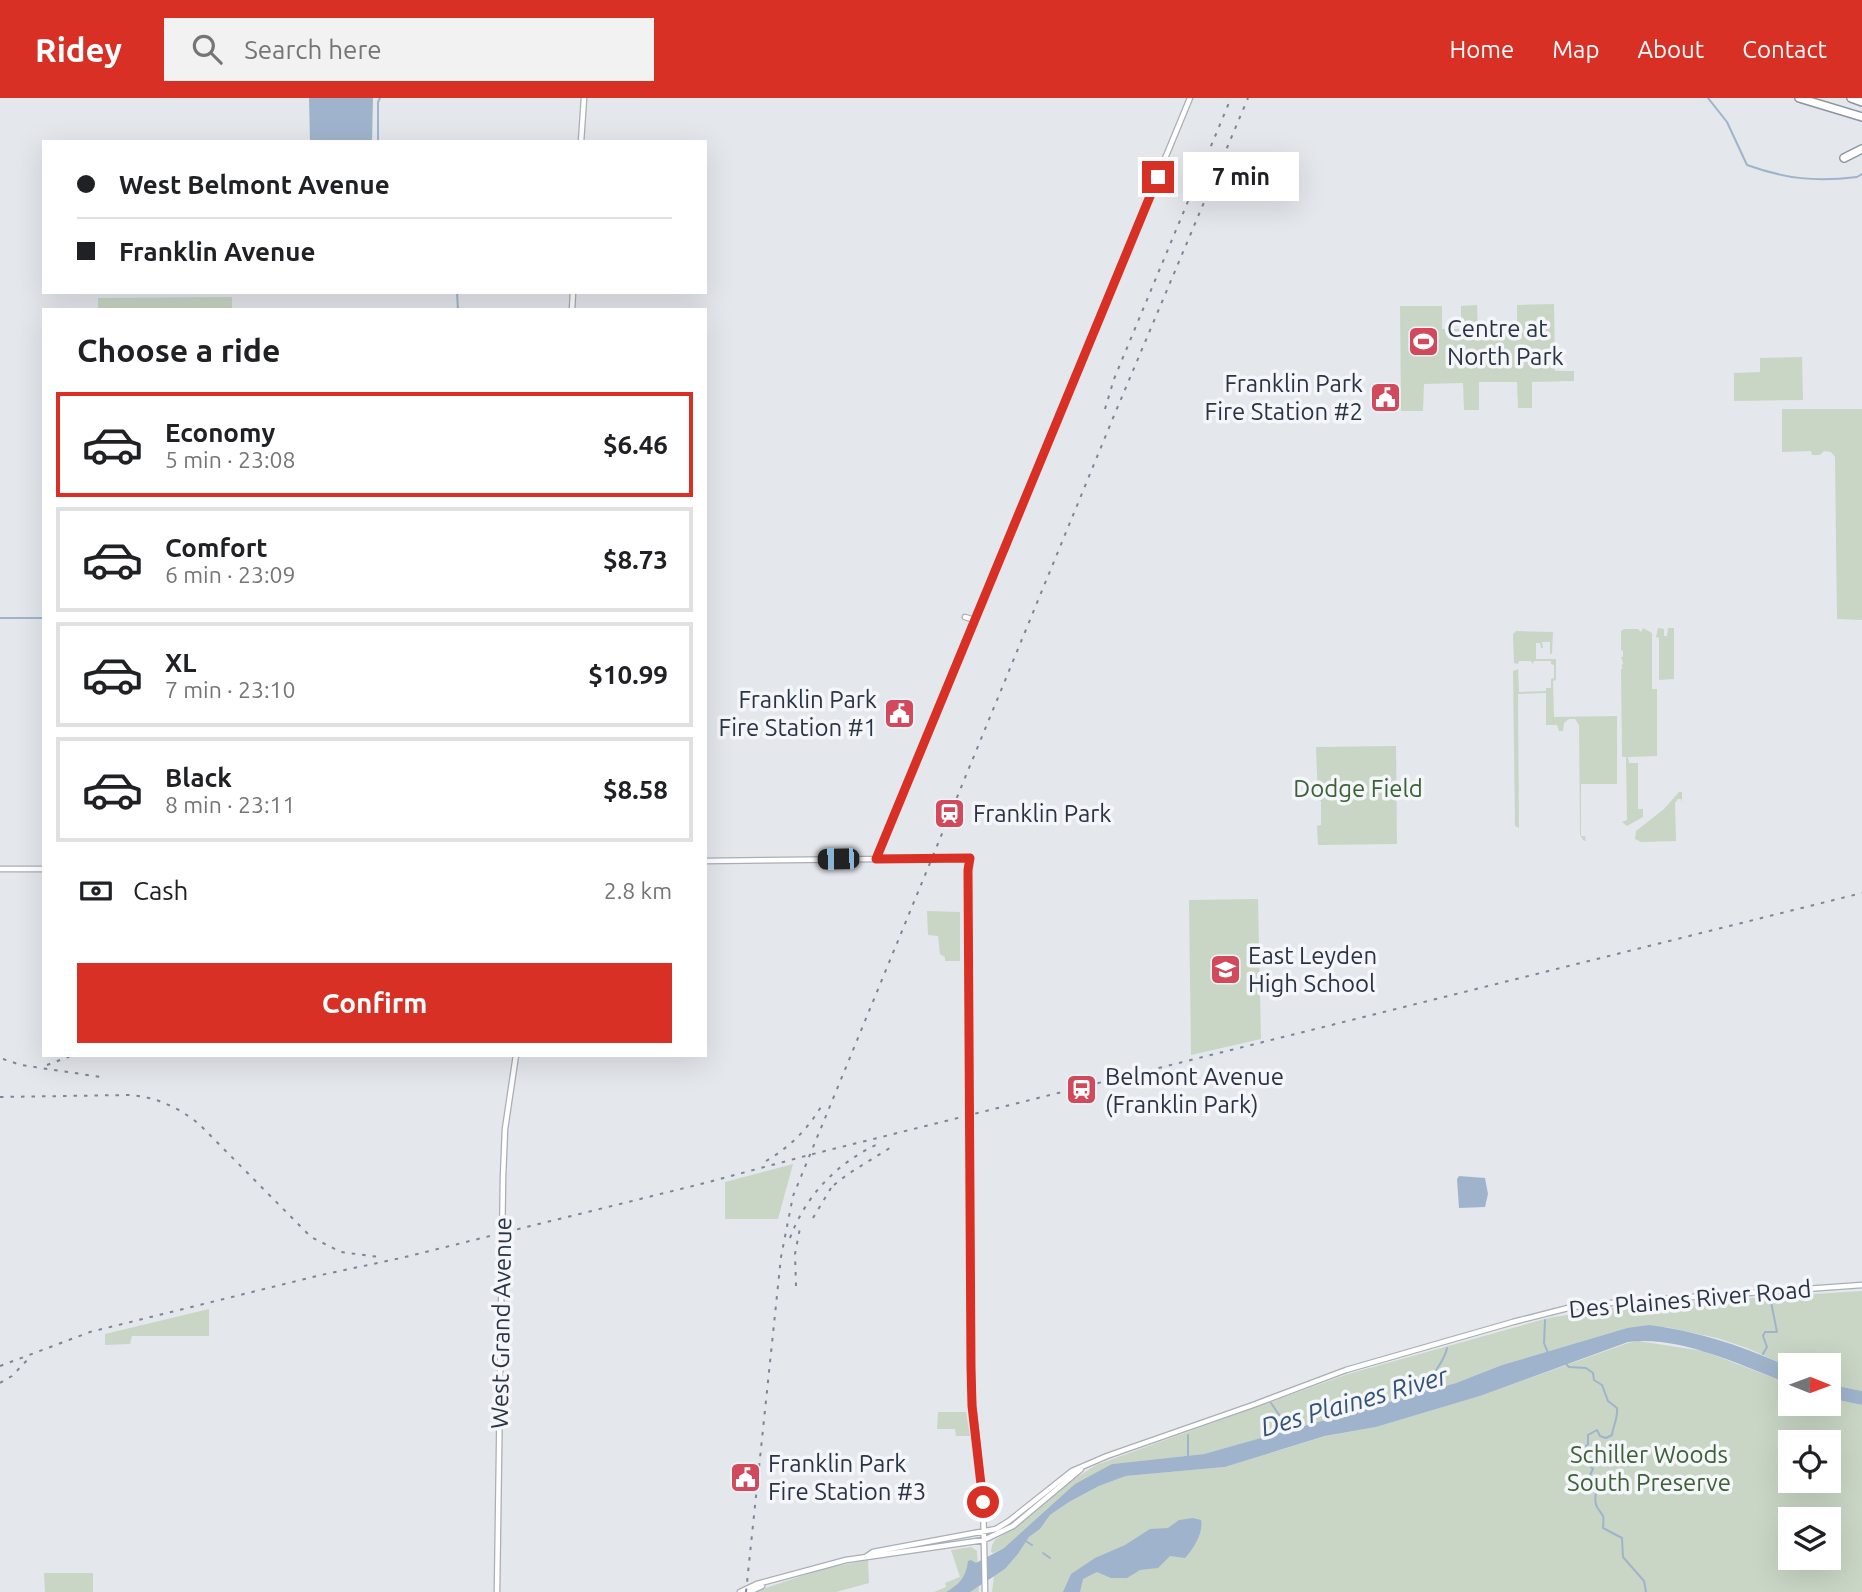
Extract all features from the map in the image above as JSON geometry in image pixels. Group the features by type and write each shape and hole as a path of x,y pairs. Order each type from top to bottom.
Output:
{"highway":[{"path":"1799,98 1862,117"},
{"path":"1852,98 1862,100"},
{"path":"1844,158 1862,149"}],"main road":[{"path":"581,140 584,98"},
{"path":"876,859 1190,98"},
{"path":"965,617 974,620"},
{"path":"707,861 970,858 967,971 971,1367 972,1406 983,1498 985,1592"},
{"path":"0,869 42,869"},
{"name":"West Grand Avenue","path":"497,1592 503,1177 505,1129 516,1057"},
{"name":"Des Plaines River Road","path":"867,1556 873,1552 984,1532 1003,1525 1056,1482 1124,1449 1346,1370 1551,1312 1621,1302 1862,1285"},
{"name":"Des Plaines River Road","path":"740,1592 814,1568 867,1556 984,1540 1013,1526 1081,1468"},
{"name":"Des Plaines River Road","path":"749,1592 769,1582"}],"green space":[{"path":"232,297 232,308 98,308 98,298"},
{"path":"1554,304 1555,371 1574,371 1574,381 1532,382 1532,408 1518,408 1517,382 1479,382 1479,410 1464,410 1463,383 1424,384 1423,411 1401,411 1400,306 1442,306 1442,329 1461,329 1461,306 1477,305 1478,331 1517,330 1517,305"},
{"path":"1802,357 1803,400 1734,401 1734,373 1760,372 1760,358"},
{"path":"1782,409 1862,409 1862,620 1837,619 1835,457 1831,452 1824,451 1820,455 1812,455 1811,451 1782,452"},
{"path":"1643,628 1652,633 1652,689 1657,689 1657,756 1628,757 1629,763 1638,763 1638,809 1643,809 1643,817 1627,826 1622,822 1627,820 1626,757 1622,757 1621,631 1638,629 1641,632"},
{"path":"1658,628 1664,629 1664,636 1667,636 1668,628 1674,628 1674,679 1659,680 1659,638 1656,637"},
{"path":"1516,631 1553,632 1552,653 1550,655 1550,642 1542,642 1543,648 1540,643 1536,643 1536,659 1556,659 1556,680 1553,681 1554,717 1617,716 1617,784 1581,784 1581,836 1585,836 1586,841 1583,840 1580,835 1579,725 1575,719 1569,719 1564,723 1563,731 1559,731 1557,725 1546,725 1546,693 1518,694 1519,828 1515,826 1513,671 1518,669 1519,692 1546,691 1546,688 1551,688 1551,679 1554,678 1554,665 1551,661 1514,663 1513,634"},
{"name":"Dodge Field","path":"1396,746 1397,844 1318,845 1317,826 1321,825 1321,801 1318,800 1316,747"},
{"path":"1682,792 1682,802 1678,799 1675,803 1676,841 1641,842 1635,839 1636,831 1664,809"},
{"path":"1258,899 1261,1039 1191,1055 1189,900"},
{"path":"927,911 960,912 960,961 945,961 945,957 940,954 938,936 928,935"},
{"path":"793,1164 778,1219 725,1219 725,1182"},
{"path":"1862,1291 1862,1391 1841,1387 1841,1353 1778,1353 1778,1362 1717,1338 1666,1327 1627,1328 1502,1365 1456,1383 1204,1454 1112,1464 1004,1548 991,1552 996,1539 1012,1530 1068,1483 1096,1465 1348,1374 1548,1318 1625,1306"},
{"path":"209,1309 209,1336 132,1336 130,1344 105,1345 105,1334"},
{"name":"Schiller Woods South Preserve","path":"1638,1341 1703,1351 1778,1379 1778,1416 1841,1416 1841,1401 1862,1405 1862,1592 992,1592 994,1576 1005,1569 1050,1515 1099,1486 1126,1476 1225,1467 1326,1436 1376,1427 1480,1396"},
{"path":"938,1412 966,1412 970,1436 956,1436 955,1429 937,1429"},
{"path":"971,1547 977,1551 979,1592 965,1592 958,1585 946,1592 934,1592 946,1587 945,1583 960,1577 951,1550"},
{"path":"868,1560 869,1583 836,1592 754,1592 822,1569"},
{"path":"44,1573 93,1573 93,1592 45,1592"}],"water":[{"path":"309,98 373,98 372,140 310,140"},
{"path":"1459,1176 1485,1178 1488,1194 1485,1207 1459,1208"},
{"path":"1649,1325 1668,1328 1738,1347 1778,1362 1778,1379 1689,1347 1648,1341 1628,1342 1480,1396 1376,1427 1325,1436 1225,1467 1126,1476 1099,1486 1050,1515 1005,1569 970,1592 946,1592 962,1580 968,1561 976,1563 1004,1548 1075,1484 1112,1464 1204,1454 1456,1383 1502,1365 1627,1328"},
{"path":"1841,1387 1862,1391 1862,1405 1841,1401"},
{"path":"1179,1520 1201,1520 1201,1530 1185,1558 1170,1556 1158,1568 1140,1570 1127,1578 1111,1578 1097,1572 1083,1579 1080,1592 1063,1592 1071,1574 1095,1558 1125,1545 1150,1529 1168,1528"}],"waterway":[{"path":"378,140 380,98"},
{"path":"1708,98 1727,122 1747,165 1801,178 1842,178 1862,174"},
{"path":"457,294 458,308"},
{"path":"0,618 42,618"},
{"path":"1763,1354 1767,1347 1763,1336 1765,1332 1777,1332 1770,1297"},
{"path":"1545,1320 1544,1343 1548,1353"},
{"name":"Des Plaines River","path":"1426,1393 1447,1348"},
{"path":"1566,1364 1569,1367 1586,1368 1593,1373 1594,1380 1602,1385 1608,1401 1617,1408 1612,1435 1606,1438 1600,1436 1597,1430 1588,1435 1588,1444 1581,1452 1593,1469 1590,1475 1596,1484 1596,1503 1603,1516 1603,1528 1622,1538 1623,1557 1644,1581 1646,1592"},
{"name":"Des Plaines River","path":"1271,1403 1282,1419 1279,1426 1284,1432"},
{"path":"1188,1435 1188,1459"},
{"path":"1024,1540 1032,1545"},
{"path":"1043,1553 1050,1558"}],"railway":[{"path":"1105,409 1114,379 1231,98"},
{"path":"746,1592 781,1257 793,1196 1113,418 1248,98"},
{"path":"0,1366 90,1332 705,1183 1862,893"},
{"path":"47,1065 68,1057"},
{"path":"3,1059 21,1065 101,1077"},
{"path":"0,1097 128,1095 167,1104 200,1125 311,1237 341,1252 379,1257"},
{"path":"766,1161 798,1137 822,1105"},
{"path":"790,1238 805,1208 825,1182 849,1161 878,1144"},
{"path":"834,1185 893,1146"},
{"path":"813,1218 831,1188"},
{"path":"796,1286 795,1254 800,1228"},
{"path":"0,1383 12,1376 31,1356"}],"place":[{"name":"Centre at North Park","path":"1424,342"},
{"name":"Franklin Park Fire Station #2","path":"1386,397"},
{"name":"Franklin Park Fire Station #1","path":"900,713"},
{"name":"Franklin Park","path":"950,813"},
{"name":"East Leyden High School","path":"1225,969"},
{"name":"Belmont Avenue (Franklin Park)","path":"1082,1090"},
{"name":"Franklin Park Fire Station #3","path":"745,1477"}],"route":[{"path":"983,1502 972,1406 971,1367 967,971 970,858 876,859 1158,177"}]}
